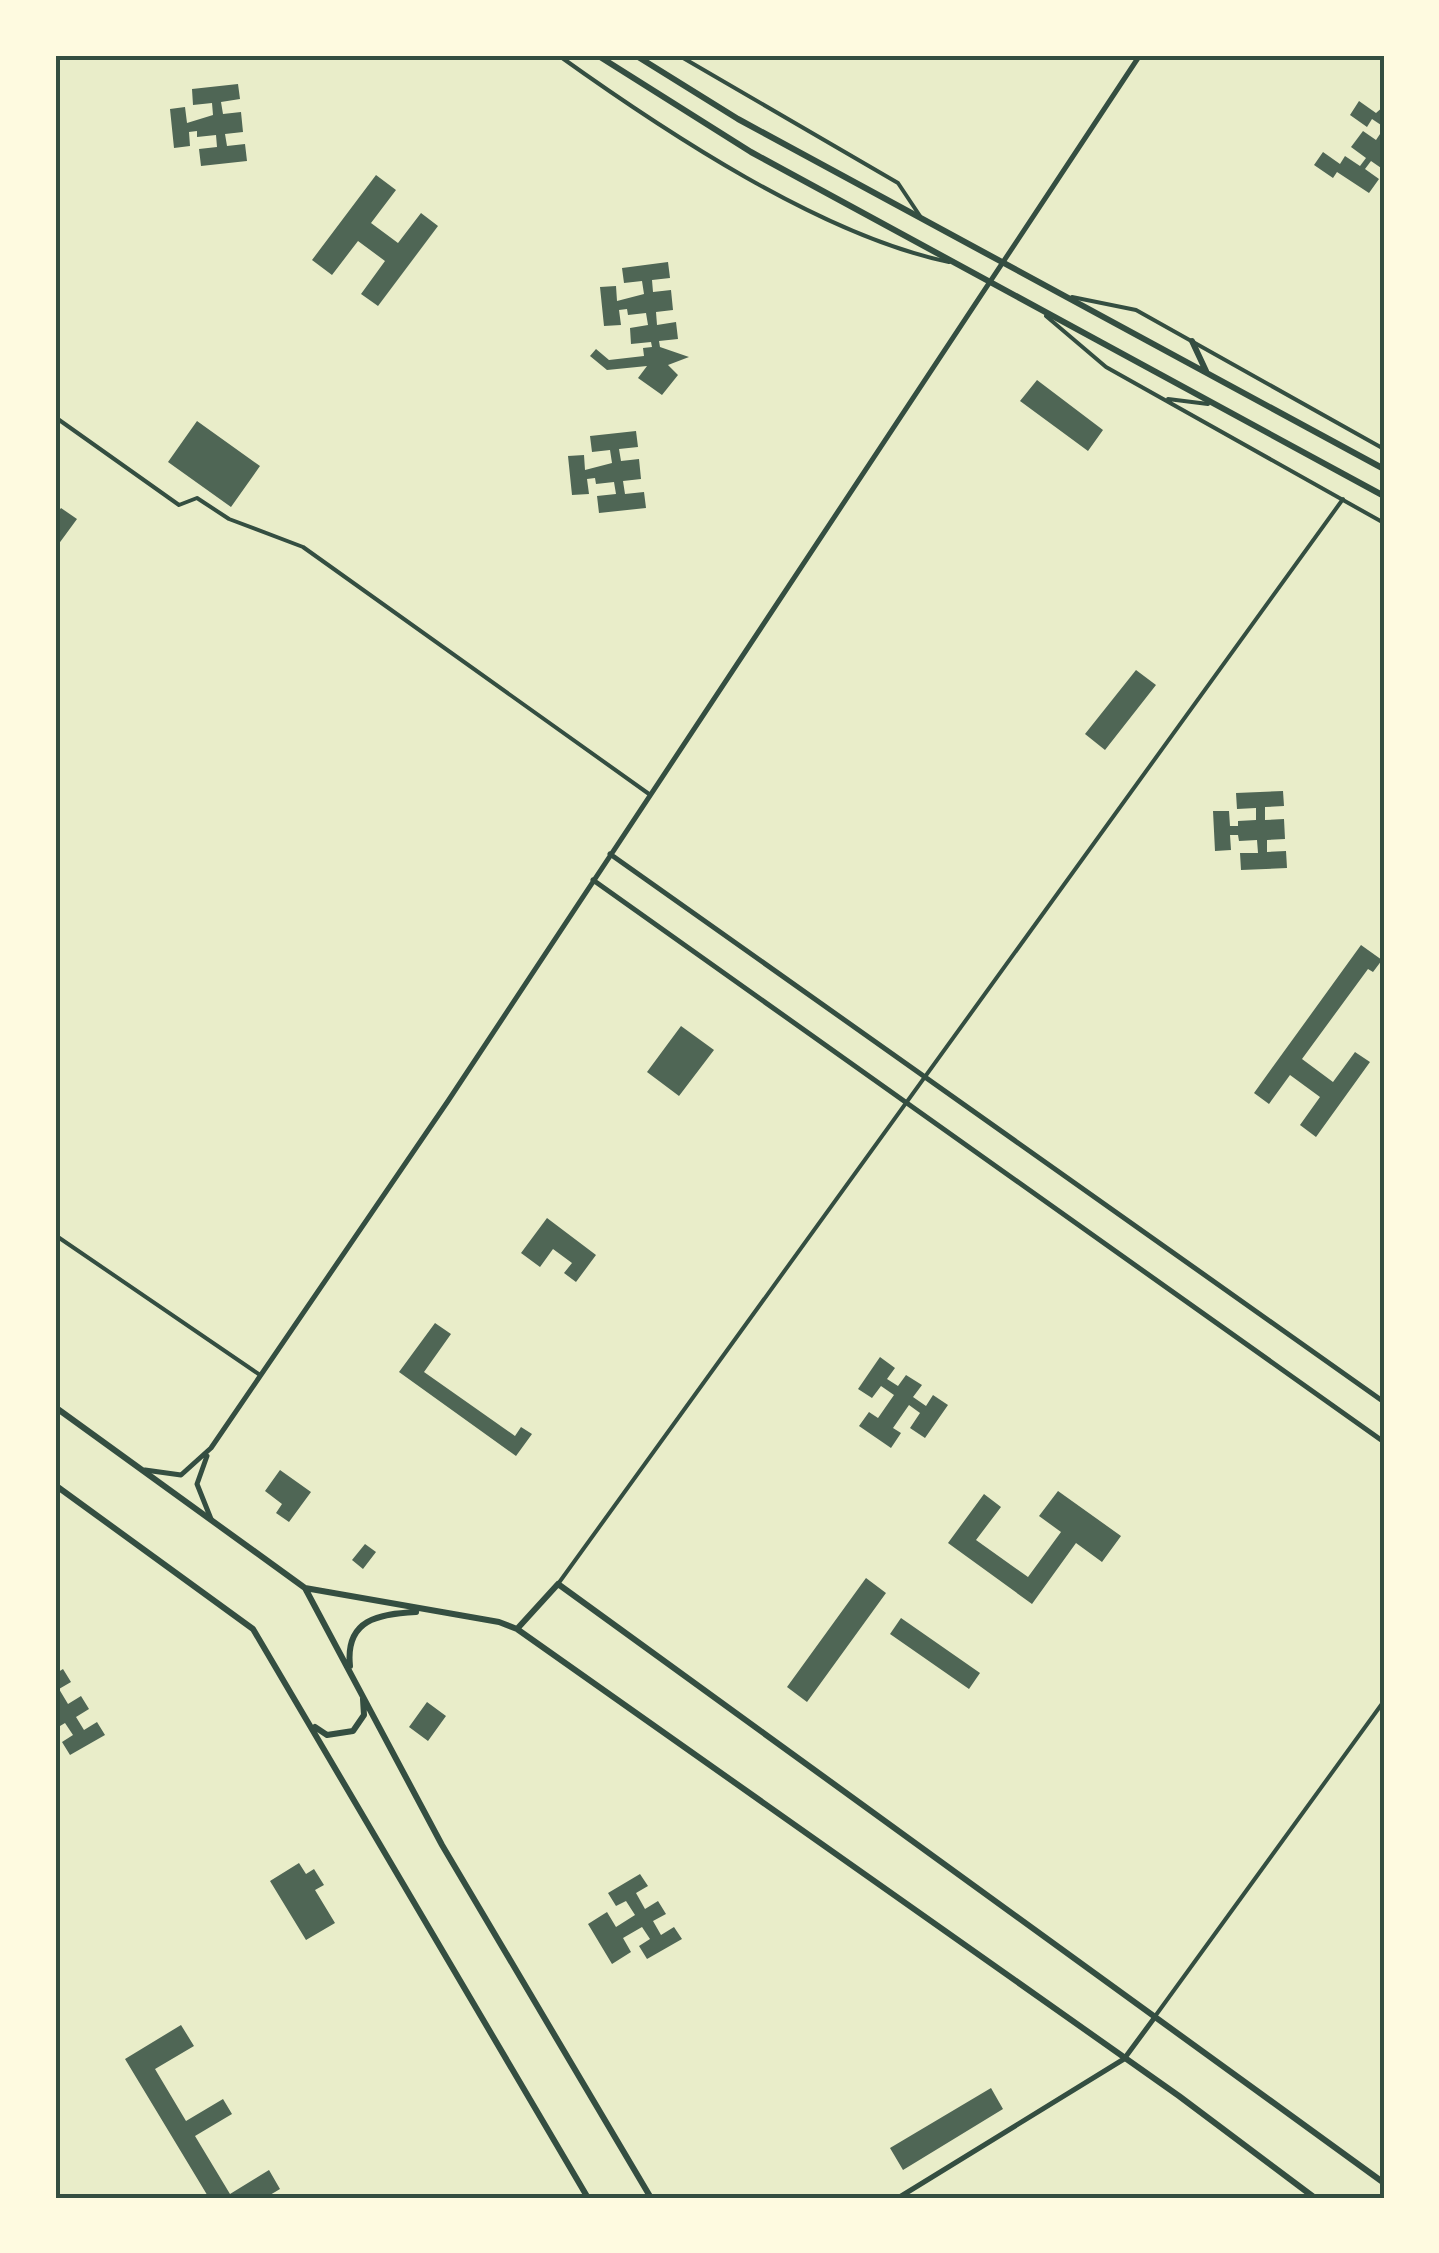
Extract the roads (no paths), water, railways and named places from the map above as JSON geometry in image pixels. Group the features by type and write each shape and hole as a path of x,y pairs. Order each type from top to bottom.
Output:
{"main road":[{"path":"597,55 694,119 1384,496"},
{"path":"635,55 738,119 1384,469"},
{"path":"1192,341 1206,372"},
{"path":"55,1407 304,1588 442,1845 651,2198"},
{"path":"55,1485 246,1621 305,1714 588,2198"},
{"path":"517,1629 558,1584 1384,2183"},
{"path":"304,1588 517,1629 1315,2198"},
{"path":"351,1670 351,1640 365,1621 380,1614 432,1611"},
{"path":"305,1714 319,1731 345,1734 358,1726 364,1715 359,1687"}],"street":[{"path":"558,55 656,122 806,206 869,239 952,262"},
{"path":"678,55 898,183 920,216"},
{"path":"211,1518 197,1484 211,1448 992,284 1140,55"},
{"path":"1064,296 1126,306 1384,449"},
{"path":"1042,312 1106,367 1384,523"},
{"path":"1163,399 1216,404"},
{"path":"55,417 180,505 201,499 229,519 303,546 650,794"},
{"path":"558,1584 1343,499"},
{"path":"610,854 1384,1402"},
{"path":"593,880 1384,1442"},
{"path":"55,1234 260,1375"},
{"path":"141,1469 181,1475 211,1448"},
{"path":"898,2198 1124,2059 1384,1701"}]}
